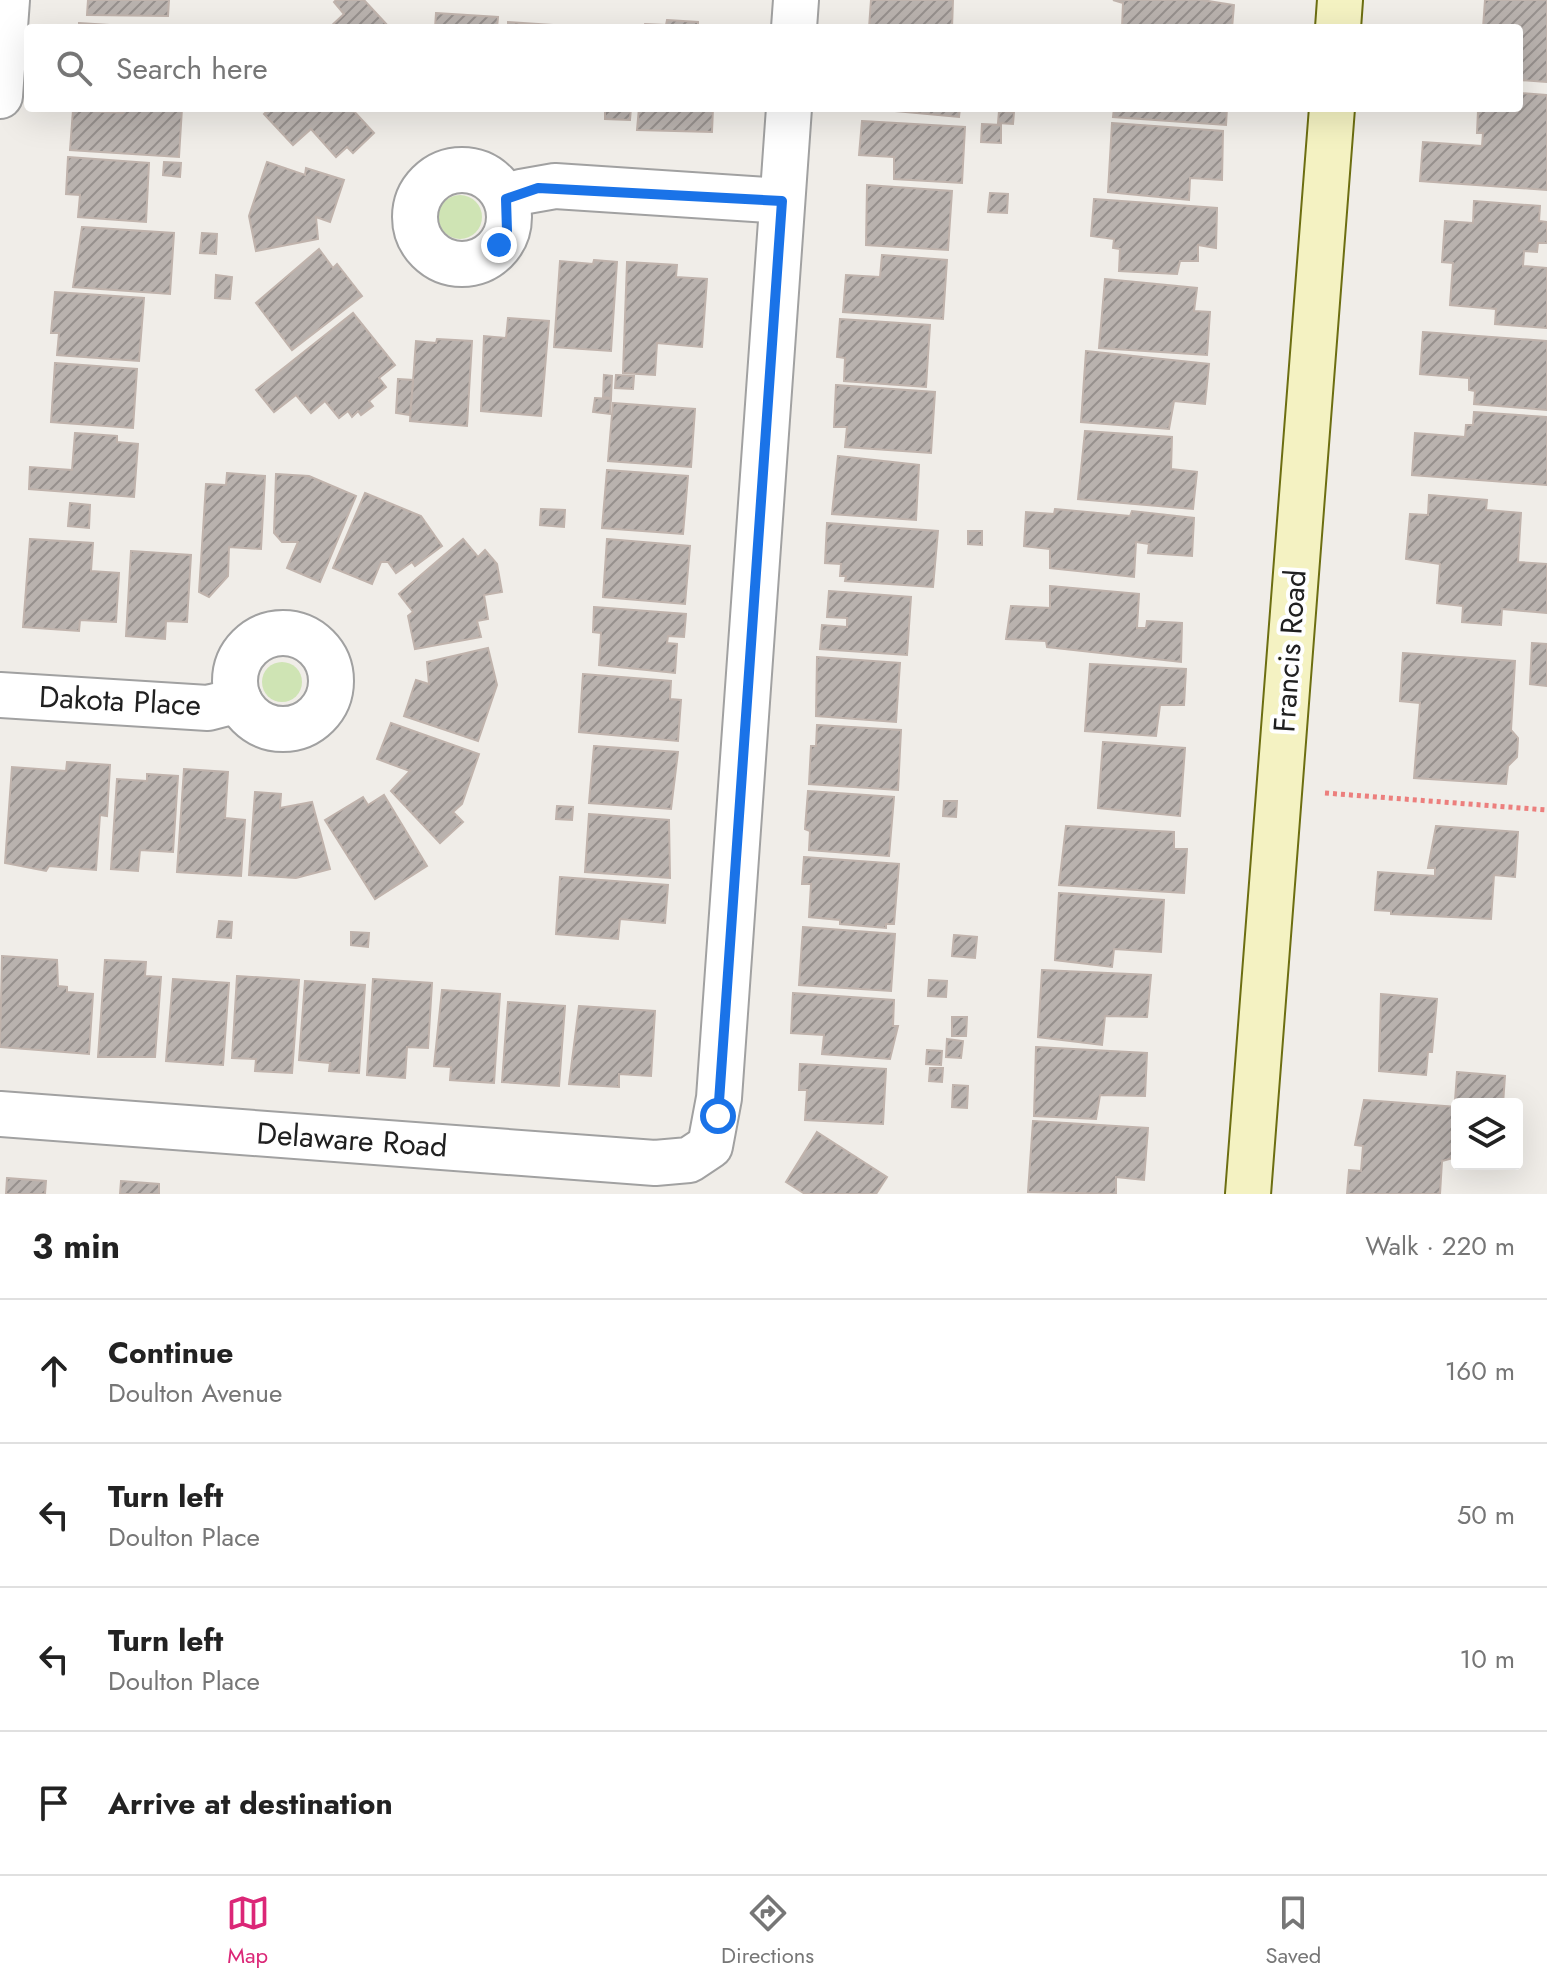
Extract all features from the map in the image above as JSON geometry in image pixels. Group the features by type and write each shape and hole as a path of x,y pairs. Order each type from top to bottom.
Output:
{"street":[{"path":"0,96 7,0"},
{"path":"794,24 796,0"},
{"path":"1338,24 1340,0"},
{"path":"506,199 521,192 555,186 782,201 789,112"},
{"name":"Francis Road","path":"1248,1194 1332,112"},
{"name":"Delaware Road","path":"0,1114 655,1163 674,1163 702,1154 715,1131 719,1098 782,201"},
{"name":"Dakota Place","path":"0,695 208,708 239,700"}],"path":[{"path":"1325,793 1547,810"}],"green space":[{"path":"460,195 475,202 482,217 475,232 460,239 445,232 438,217 445,202"},
{"path":"282,662 296,668 302,682 296,696 282,702 268,696 262,682 268,668"}],"building":[{"path":"88,0 169,0 168,16 87,15"},
{"path":"364,0 386,24 333,24 344,14 334,2"},
{"path":"871,0 953,0 952,24 869,24"},
{"path":"1113,0 1202,0 1234,5 1232,24 1122,24 1123,3"},
{"path":"1485,0 1547,0 1547,82 1523,80 1523,24 1483,24"},
{"path":"436,13 498,17 497,24 435,24"},
{"path":"667,20 698,22 698,24 666,24"},
{"path":"1523,93 1547,95 1547,190 1420,181 1423,142 1482,146 1483,133 1477,133 1478,112 1523,112"},
{"path":"73,112 182,112 179,157 70,150"},
{"path":"355,112 374,133 353,153 347,147 336,157 311,129 293,145 264,114"},
{"path":"605,112 631,112 630,120 605,119"},
{"path":"639,112 713,112 712,132 637,130"},
{"path":"905,112 960,112 959,117"},
{"path":"999,112 1014,112 1013,124 998,123"},
{"path":"1114,112 1227,112 1226,125 1113,117"},
{"path":"862,121 965,127 962,183 894,179 894,157 859,155"},
{"path":"1112,123 1223,131 1222,180 1190,178 1189,200 1108,192"},
{"path":"982,124 1001,125 1001,143 981,142"},
{"path":"68,157 149,163 146,222 78,217 80,195 66,194"},
{"path":"164,162 181,163 180,177 163,175"},
{"path":"267,162 305,175 306,168 344,180 330,222 316,217 318,239 256,251 249,216"},
{"path":"867,185 952,191 948,250 866,245"},
{"path":"990,193 1008,194 1007,213 988,212"},
{"path":"1094,199 1217,208 1216,248 1198,245 1198,261 1180,261 1177,274 1119,271 1120,249 1113,248 1114,239 1091,236"},
{"path":"1474,201 1540,206 1539,221 1547,222 1547,243 1538,243 1537,252 1524,251 1523,266 1547,268 1547,328 1495,324 1496,309 1450,305 1453,263 1442,262 1445,221 1473,223"},
{"path":"82,227 174,233 170,294 73,287"},
{"path":"202,233 217,234 216,254 200,253"},
{"path":"319,249 333,268 337,264 362,296 292,350 256,303"},
{"path":"882,255 947,260 943,319 843,312 846,275 880,277"},
{"path":"594,260 617,262 611,351 554,347 560,261 593,264"},
{"path":"627,262 677,265 676,277 707,279 702,347 657,343 655,375 623,373"},
{"path":"216,275 232,277 230,299 215,298"},
{"path":"1105,279 1197,288 1194,311 1210,312 1207,355 1099,348"},
{"path":"55,292 144,298 139,361 57,355 59,333 51,333"},
{"path":"353,313 395,365 379,378 386,387 369,401 373,406 361,415 358,411 352,417 348,411 339,418 325,401 311,413 296,395 274,412 256,390"},
{"path":"508,318 549,321 541,416 481,411 484,336 506,338"},
{"path":"840,319 930,325 926,387 844,381 845,358 837,357"},
{"path":"1423,332 1547,341 1547,410 1474,404 1475,391 1469,390 1469,378 1420,374"},
{"path":"437,339 472,341 467,426 410,421 416,341 436,343"},
{"path":"1086,351 1209,364 1205,404 1174,401 1169,429 1081,422"},
{"path":"55,363 137,369 133,428 51,422"},
{"path":"604,375 612,376 611,398 603,397"},
{"path":"616,375 634,376 633,389 615,388"},
{"path":"398,379 413,380 410,415 396,413"},
{"path":"836,385 935,392 931,453 845,447 847,427 834,427"},
{"path":"595,398 611,399 610,414 593,412"},
{"path":"613,403 695,409 691,467 608,461"},
{"path":"1474,412 1547,417 1547,485 1412,475 1415,433 1465,437 1466,425 1473,425"},
{"path":"1085,431 1172,437 1171,469 1197,472 1193,509 1078,499"},
{"path":"75,433 117,436 117,442 138,444 134,497 29,489 30,467 72,470"},
{"path":"838,456 919,465 916,520 832,514"},
{"path":"607,470 688,476 683,534 602,528"},
{"path":"227,473 265,476 261,549 229,547 228,576 209,597 199,592 206,484 226,485"},
{"path":"276,474 309,476 356,496 320,582 287,568 298,542 282,542 274,533"},
{"path":"365,493 421,516 442,546 415,566 412,562 396,573 388,562 381,562 372,584 333,568"},
{"path":"1429,495 1487,500 1486,510 1521,513 1518,562 1547,564 1547,613 1502,609 1501,625 1462,622 1463,606 1437,603 1440,564 1406,559 1410,514 1428,515"},
{"path":"70,503 90,505 89,528 68,526"},
{"path":"541,509 565,510 564,527 540,525"},
{"path":"1055,509 1130,516 1132,511 1194,518 1192,556 1148,553 1149,544 1136,542 1134,577 1050,568 1050,549 1024,546 1026,512 1054,514"},
{"path":"827,523 938,531 933,587 845,581 846,576 840,576 841,564 825,563"},
{"path":"968,531 982,531 982,545 968,544"},
{"path":"30,539 93,543 91,571 119,573 116,622 80,620 79,631 23,627"},
{"path":"463,539 478,557 485,550 497,564 502,592 484,595 488,619 477,621 481,637 415,649 408,616 413,612 399,594"},
{"path":"607,539 690,546 685,604 603,597"},
{"path":"131,551 191,555 187,622 166,621 165,639 126,636"},
{"path":"1050,586 1139,594 1137,628 1146,628 1147,621 1182,623 1181,662 1047,647 1046,641 1006,639 1011,606 1050,608"},
{"path":"829,591 911,597 907,655 820,649 822,625 847,627 847,618 827,617"},
{"path":"594,607 686,614 684,637 668,636 667,643 677,644 675,673 599,665 601,633 593,632"},
{"path":"1532,643 1547,644 1547,686 1530,684"},
{"path":"488,648 497,685 478,741 404,716 416,680 429,684 427,662"},
{"path":"1403,653 1515,661 1511,730 1518,738 1517,757 1508,766 1506,784 1414,778 1420,703 1400,701"},
{"path":"817,657 900,663 896,722 816,716"},
{"path":"1090,664 1186,669 1184,705 1160,705 1156,736 1085,731"},
{"path":"583,674 671,681 670,699 681,700 678,741 579,732"},
{"path":"391,723 479,754 462,804 453,812 463,822 440,843 391,791 410,771 377,759"},
{"path":"817,725 901,730 898,790 809,784 811,746 816,746"},
{"path":"1103,742 1185,748 1180,816 1098,808"},
{"path":"594,746 678,752 671,809 589,803"},
{"path":"67,762 110,765 107,816 100,815 96,870 49,866 46,871 5,863 12,767 66,771"},
{"path":"184,769 228,772 225,818 245,820 241,876 177,872"},
{"path":"147,774 178,776 173,852 140,850 138,871 111,869 117,779 147,781"},
{"path":"808,791 894,797 889,856 809,850 810,831 805,829"},
{"path":"255,792 281,794 280,808 312,802 330,869 296,878 249,875"},
{"path":"384,795 427,866 375,899 325,820 363,797 368,805"},
{"path":"944,801 957,801 956,817 943,816"},
{"path":"557,806 573,807 572,820 556,819"},
{"path":"589,814 669,820 670,878 585,872"},
{"path":"1066,826 1174,832 1174,849 1187,849 1184,893 1059,885"},
{"path":"1436,826 1518,832 1515,877 1494,875 1491,919 1391,914 1391,911 1375,910 1378,872 1435,876 1435,868 1428,868"},
{"path":"804,857 899,864 894,924 886,924 886,928 840,924 840,920 809,917 811,884 802,884"},
{"path":"560,877 668,885 665,923 620,919 618,939 556,934"},
{"path":"1059,893 1164,900 1161,952 1114,949 1112,967 1055,960"},
{"path":"219,921 232,922 231,938 217,937"},
{"path":"803,927 895,934 891,991 799,985"},
{"path":"351,932 369,933 368,947 351,945"},
{"path":"954,935 977,937 975,958 952,956"},
{"path":"2,956 57,960 58,986 67,987 67,992 93,994 89,1054 0,1047"},
{"path":"105,960 146,962 145,976 161,977 155,1057 98,1057"},
{"path":"1042,970 1151,975 1147,1017 1105,1016 1102,1045 1038,1037"},
{"path":"237,976 299,980 292,1073 255,1071 256,1059 232,1058"},
{"path":"173,979 229,983 223,1065 166,1061"},
{"path":"373,979 432,983 428,1048 407,1047 405,1078 367,1075"},
{"path":"929,980 947,981 946,997 928,996"},
{"path":"305,981 365,985 359,1073 329,1071 330,1063 299,1060"},
{"path":"442,990 500,994 494,1083 450,1080 451,1067 434,1066"},
{"path":"793,993 894,1000 893,1026 898,1026 890,1059 822,1054 824,1035 791,1033"},
{"path":"1381,994 1437,999 1432,1052 1428,1052 1426,1075 1379,1071"},
{"path":"508,1002 565,1006 559,1086 502,1082"},
{"path":"579,1006 655,1011 651,1076 619,1074 619,1087 569,1084"},
{"path":"952,1017 967,1017 966,1036 952,1036"},
{"path":"947,1039 963,1041 961,1058 946,1057"},
{"path":"1036,1047 1147,1053 1145,1096 1100,1095 1096,1119 1034,1116"},
{"path":"927,1050 942,1051 941,1065 926,1064"},
{"path":"800,1064 886,1069 883,1124 805,1120 807,1090 799,1090"},
{"path":"930,1068 943,1068 942,1082 929,1081"},
{"path":"1457,1072 1505,1076 1503,1098 1455,1098"},
{"path":"953,1085 968,1086 967,1108 952,1107"},
{"path":"1364,1100 1451,1107 1451,1159 1442,1161 1440,1194 1347,1194 1349,1170 1361,1171 1363,1146 1355,1145"},
{"path":"1033,1121 1148,1128 1144,1180 1116,1177 1116,1194 1028,1192"},
{"path":"817,1132 887,1177 876,1194 805,1194 786,1182"},
{"path":"7,1178 46,1181 45,1194 6,1194"},
{"path":"121,1181 159,1184 159,1194 120,1194"}],"route":[{"path":"499,245 507,231 509,215 506,199 538,188 555,186 782,201 718,1116"}]}
